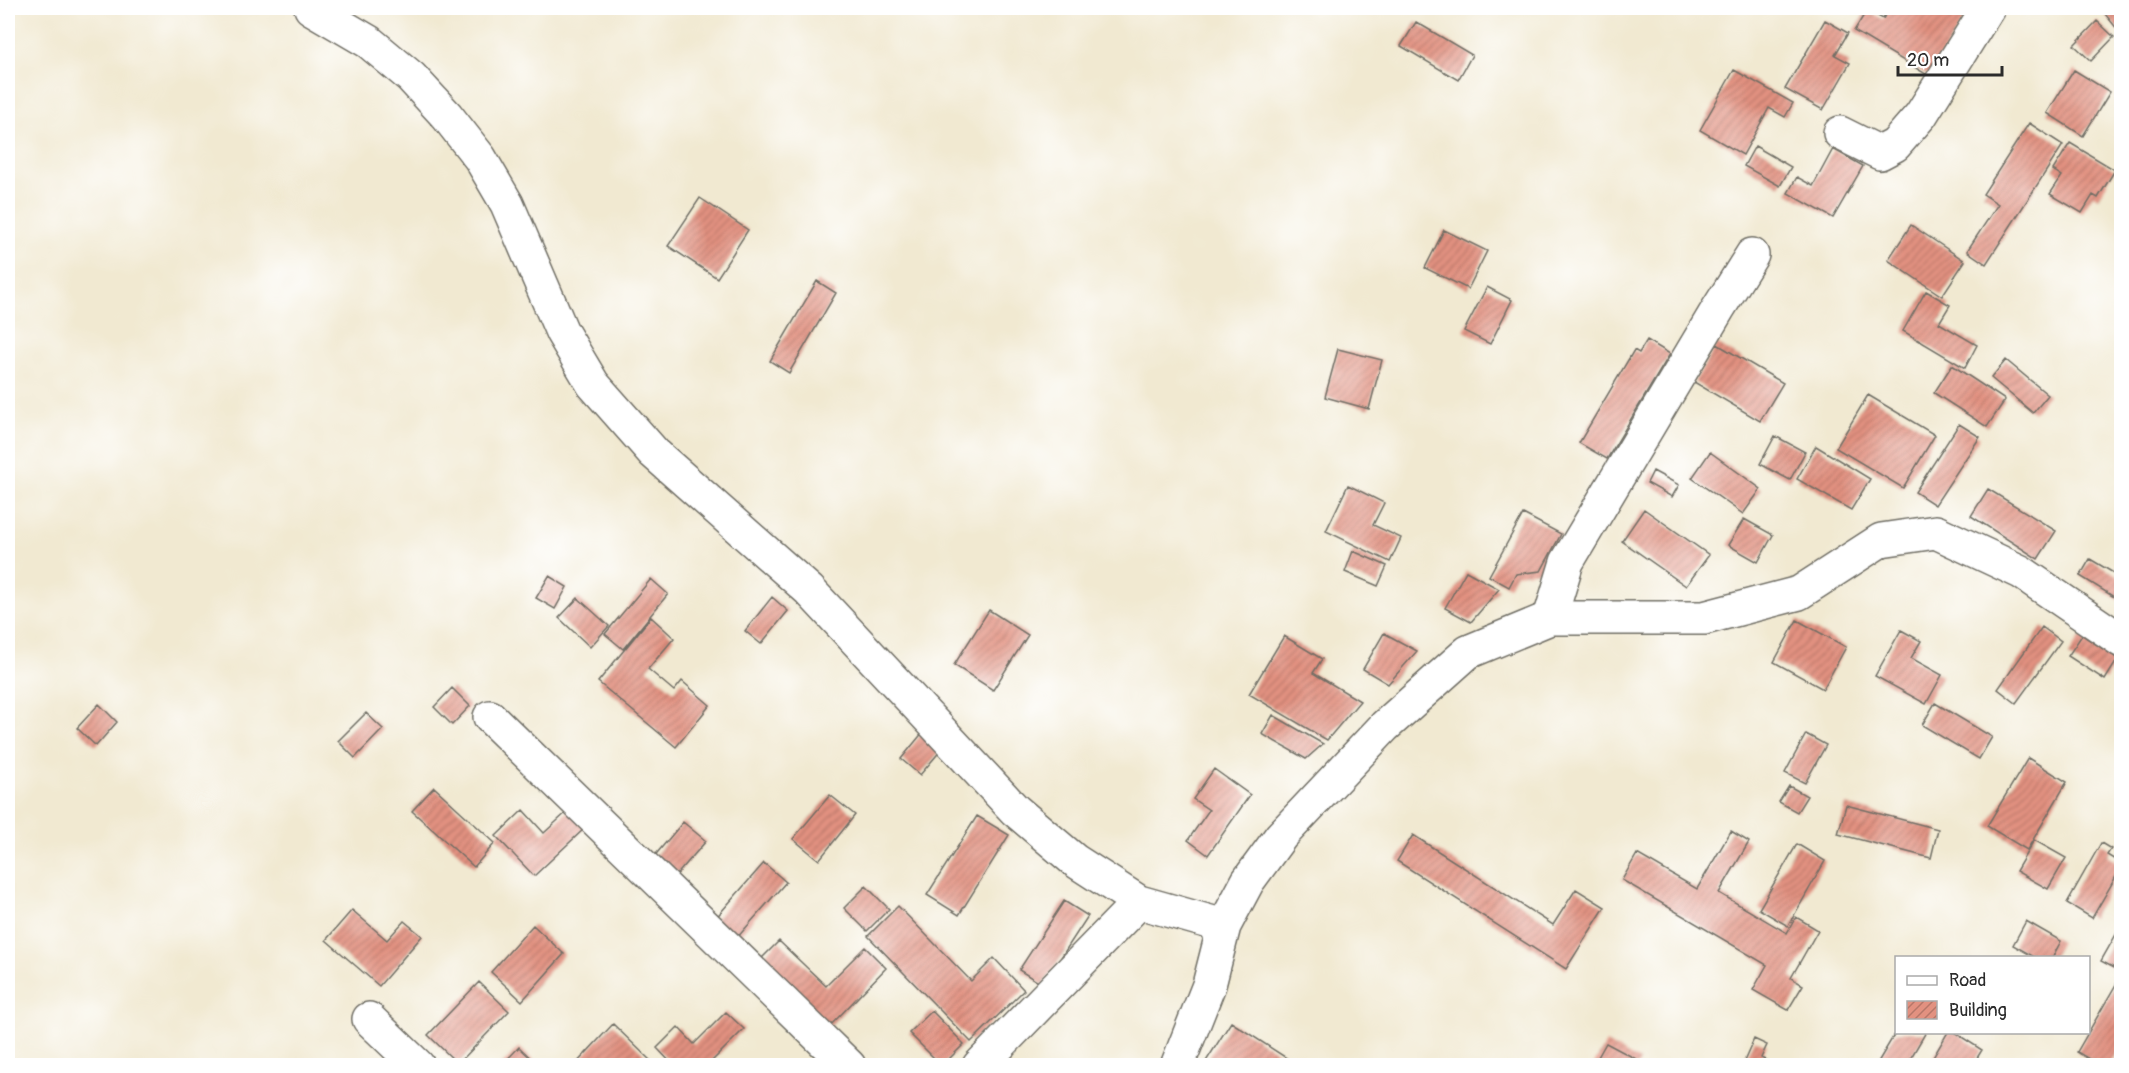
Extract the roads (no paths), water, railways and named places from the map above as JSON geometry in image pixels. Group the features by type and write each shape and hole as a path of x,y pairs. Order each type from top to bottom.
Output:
{"street":[{"path":"311,8 369,42 411,77 467,141 480,158 507,204 561,332 593,384 654,453 808,590 1015,810 1074,860 1139,902 1224,926"},
{"path":"1840,133 1880,153 1895,145 1921,115 1988,8"},
{"path":"1550,618 1567,561 1752,255"},
{"path":"1177,1065 1209,985 1224,926 1248,881 1281,836 1385,726 1468,652 1550,618 1704,618 1798,593 1881,540 1936,532 2021,573 2121,641"},
{"path":"490,717 849,1065"},
{"path":"979,1065 1139,902"},
{"path":"369,1019 418,1065"}]}
